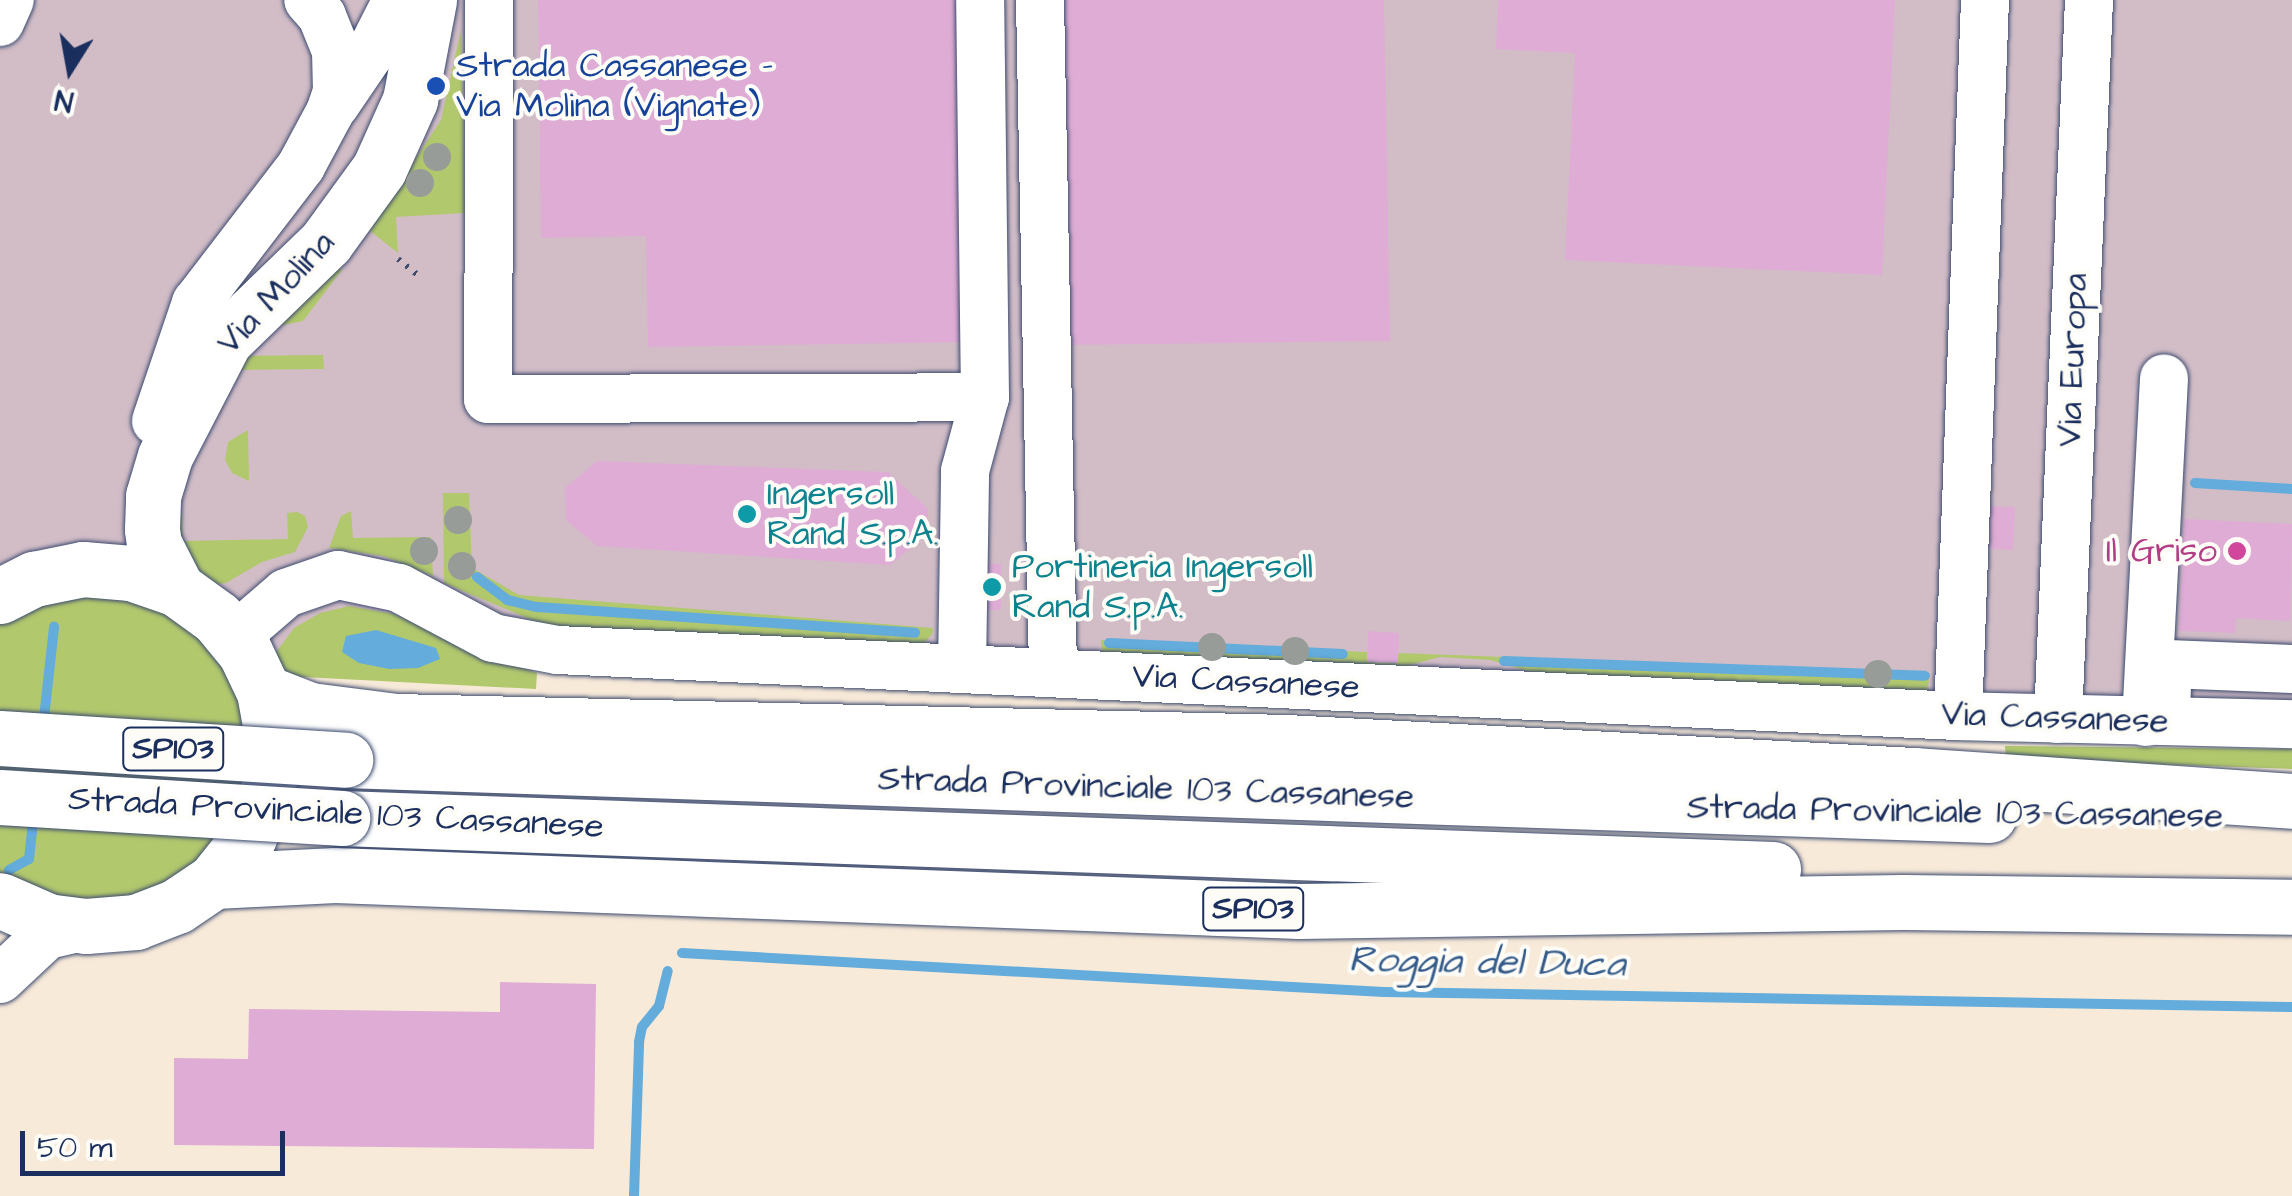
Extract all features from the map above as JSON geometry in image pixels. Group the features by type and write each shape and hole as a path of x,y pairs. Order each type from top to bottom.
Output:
{"main road":[{"name":"Via Molina","path":"67,571 97,543 119,514 156,422 206,328 311,229 344,184 391,88 408,0"},
{"name":"Via Molina","path":"177,589 154,544 152,529 153,496 165,456 226,340 326,242 379,169 410,100 430,0"},
{"path":"0,596 67,571 116,570 177,589 212,614 234,637 264,692 273,741 266,797 244,846 214,881 157,915 86,926 48,921 0,900"},
{"name":"SP103","path":"264,692 310,710 396,722 1286,742 1913,775 2292,800"},
{"name":"Strada Provinciale 103 Cassanese","path":"0,738 346,760 1836,812 2292,818"},
{"name":"Strada Provinciale 103 Cassanese","path":"0,797 342,818 1836,872 2292,878"},
{"name":"SP103","path":"214,881 336,874 1299,911 1903,902 2292,907"}],"street":[{"path":"0,22 10,0"},
{"name":"Via Molina","path":"156,422 196,303 301,166 330,112 337,92 336,52 322,16 308,0"},
{"path":"330,112 368,56 397,0"},
{"path":"489,0 488,399 985,398"},
{"path":"962,669 966,471 985,398 980,0"},
{"path":"1037,672 1040,0"},
{"path":"1958,716 1986,0"},
{"name":"Via Europa","path":"2058,720 2089,0"},
{"path":"2156,722 2164,378"},
{"path":"985,398 1020,457 1037,672"},
{"name":"Via Cassanese","path":"234,637 286,592 338,575 407,592 493,638 558,650 1958,716 2292,724"},
{"path":"2156,722 2168,664 2292,669"},
{"path":"0,978 47,935 86,926"}],"path":[{"path":"398,259 419,276"}],"shaded area":[{"path":"0,0 2292,0 2292,719 1378,706 0,649"}],"green space":[{"path":"461,30 465,213 396,217 398,253 369,230 441,120"},
{"path":"331,259 342,270 303,321 274,327"},
{"path":"323,355 324,369 240,370 240,356"},
{"path":"248,430 249,481 232,473 225,460 228,442"},
{"path":"443,493 469,493 472,568 519,595 933,628 932,634 922,646 567,629 534,621 444,583"},
{"path":"351,511 353,538 431,537 433,576 383,556 329,548 341,516"},
{"path":"177,513 182,514 183,541 288,539 287,513 305,516 308,527 295,552 262,562 226,583 213,585 180,557"},
{"path":"68,594 145,602 192,629 224,665 245,715 244,785 203,858 147,894 72,903 0,874 0,622"},
{"path":"349,606 394,614 462,647 537,673 536,689 284,676 274,655 294,628 320,613"},
{"path":"1101,640 1367,652 1367,662 1397,663 1398,653 1930,673 1927,695 1552,678 1490,660 1440,657 1391,670 1102,652"},
{"path":"2005,746 2292,749 2292,769 2006,759"}],"water":[{"path":"376,630 436,648 440,659 418,668 389,669 359,663 342,652 346,636"}],"building":[{"path":"538,0 967,0 973,342 648,347 646,236 541,238"},
{"path":"1059,0 1384,0 1390,341 1065,345"},
{"path":"1498,0 1895,0 1882,275 1565,260 1575,53 1496,49"},
{"name":"Ingersoll Rand S.p.A.","path":"597,461 888,472 928,509 928,534 890,565 597,546 566,520 565,488"},
{"path":"1985,506 2015,507 2013,550 1983,548"},
{"name":"Il Griso","path":"2184,519 2292,524 2290,621 2236,618 2235,633 2179,631"},
{"name":"Portineria Ingersoll Rand S.p.A.","path":"983,563 1001,564 1001,610 982,610"},
{"path":"1368,631 1399,633 1398,663 1367,662"},
{"path":"500,982 596,984 594,1149 174,1145 174,1058 248,1059 249,1009 500,1012"}],"waterway":[{"path":"2195,483 2292,489"},
{"path":"477,577 508,600 537,607 915,633"},
{"path":"43,727 54,627"},
{"path":"1109,643 1343,654"},
{"path":"1504,661 1925,676"},
{"path":"9,870 29,859 34,813"},
{"name":"Roggia del Duca","path":"682,953 1384,992 2292,1007"},
{"path":"634,1196 639,1042 642,1027 659,1006 668,971"}],"place":[{"name":"Strada Cassanese - Via Molina (Vignate)","path":"436,86"},
{"name":"Ingersoll Rand S.p.A.","path":"747,514"},
{"name":"Il Griso","path":"2237,551"},
{"name":"Portineria Ingersoll Rand S.p.A.","path":"992,587"}]}
